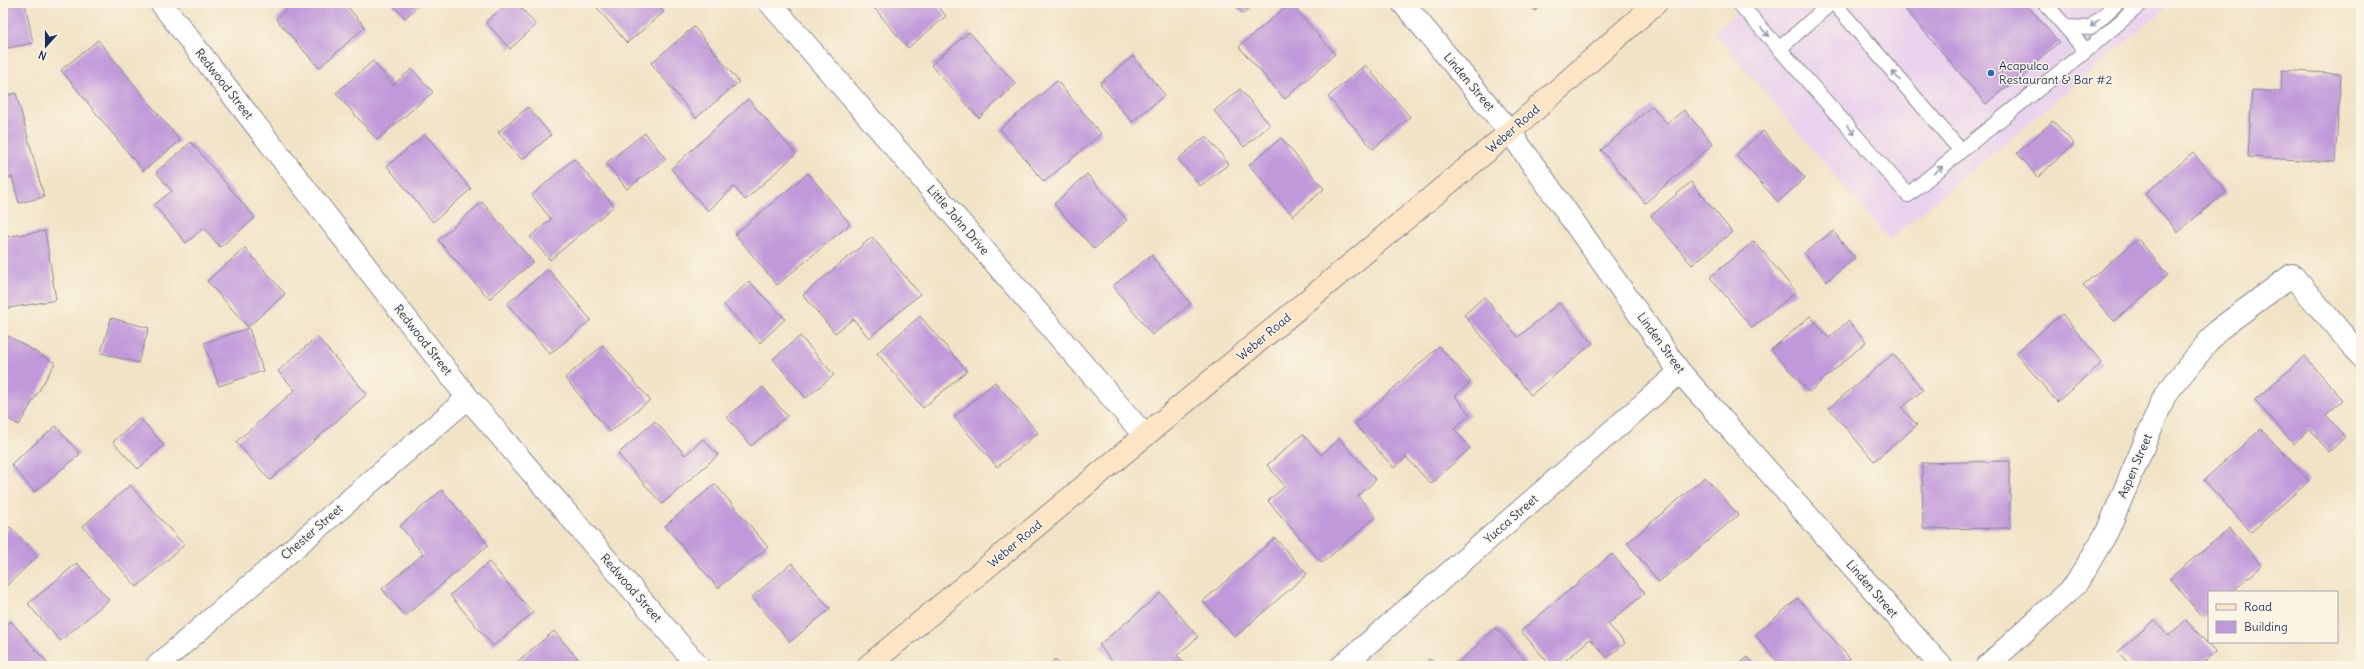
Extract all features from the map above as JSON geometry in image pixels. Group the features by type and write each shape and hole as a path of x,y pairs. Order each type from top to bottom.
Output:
{"main road":[{"name":"Weber Road","path":"868,666 1510,132 1656,3"}],"street":[{"name":"Redwood Street","path":"161,3 468,398 698,666"},
{"name":"Little John Drive","path":"770,3 1145,436"},
{"name":"Linden Street","path":"1403,3 1510,132 1680,372 1940,666"},
{"name":"Aspen Street","path":"1987,666 2076,584 2106,532 2165,396 2218,330 2292,275 2361,356"},
{"name":"Yucca Street","path":"1342,666 1680,372"},
{"name":"Chester Street","path":"157,666 468,398"}],"lane":[{"path":"1739,3 1908,195 2086,51 2142,3"},
{"path":"1779,48 1833,3 1961,151"},
{"path":"2045,3 2086,51"},
{"path":"2066,27 2090,28 2117,3"}],"shaded area":[{"path":"1749,3 2172,3 1889,240 1714,32"}],"building":[{"path":"3,3 25,3 33,43 3,49"},
{"path":"294,3 344,3 365,27 319,68 276,19"},
{"path":"391,3 421,3 405,18"},
{"path":"508,3 517,3 536,25 510,49 486,22"},
{"path":"593,3 656,3 664,12 627,43"},
{"path":"870,3 935,3 946,16 908,48"},
{"path":"1233,3 1255,3 1243,14"},
{"path":"1290,3 1335,54 1285,99 1239,47"},
{"path":"1528,3 1543,3 1535,11"},
{"name":"Acapulco Restaurant & Bar #2","path":"2025,3 2059,42 1986,104 1901,4"},
{"path":"694,27 739,82 696,118 651,63"},
{"path":"969,32 1016,84 979,118 931,65"},
{"path":"98,40 180,141 143,171 61,70"},
{"path":"1133,56 1165,95 1132,122 1100,83"},
{"path":"373,61 393,85 412,69 433,92 377,140 336,93"},
{"path":"1365,65 1410,117 1373,149 1328,97"},
{"path":"2282,70 2341,74 2335,162 2248,157 2252,90 2281,92"},
{"path":"1057,81 1101,134 1044,182 1000,129"},
{"path":"1240,89 1270,125 1244,147 1214,111"},
{"path":"16,93 44,197 19,203 12,177 3,180 3,96"},
{"path":"748,99 796,154 745,200 734,187 708,211 671,169"},
{"path":"1652,106 1667,124 1684,110 1713,144 1645,203 1601,150"},
{"path":"528,107 551,135 522,160 498,132"},
{"path":"2053,121 2074,144 2038,177 2017,153"},
{"path":"1763,131 1805,178 1778,202 1736,155"},
{"path":"645,133 666,159 627,189 606,163"},
{"path":"425,134 471,189 433,222 387,166"},
{"path":"1206,136 1229,164 1200,186 1178,159"},
{"path":"1281,138 1324,189 1293,216 1249,165"},
{"path":"191,142 255,218 220,247 204,228 186,243 154,205 172,191 156,172"},
{"path":"2193,153 2226,192 2178,232 2145,194"},
{"path":"574,159 614,206 550,260 530,237 551,219 532,195"},
{"path":"808,173 850,224 777,285 735,234"},
{"path":"1087,174 1127,220 1094,249 1054,204"},
{"path":"1691,182 1732,232 1692,265 1651,216"},
{"path":"482,202 533,262 489,299 438,240"},
{"path":"45,231 56,300 3,309 3,237"},
{"path":"1833,231 1855,258 1827,281 1804,253"},
{"path":"872,237 920,294 869,338 853,319 835,333 803,295"},
{"path":"2138,239 2168,275 2114,321 2083,285"},
{"path":"1754,241 1796,292 1752,328 1710,277"},
{"path":"245,248 285,294 248,327 207,281"},
{"path":"1151,255 1191,304 1152,335 1113,286"},
{"path":"548,269 591,320 550,354 507,304"},
{"path":"749,281 785,319 760,343 724,305"},
{"path":"1484,297 1518,337 1559,303 1593,343 1531,395 1464,315"},
{"path":"2062,314 2102,363 2057,402 2016,353"},
{"path":"920,316 967,371 923,408 877,353"},
{"path":"1810,316 1829,338 1848,321 1866,342 1809,392 1771,350"},
{"path":"111,318 149,328 138,363 101,353"},
{"path":"249,328 263,371 219,386 204,343"},
{"path":"3,333 55,363 19,425 3,416"},
{"path":"800,336 834,375 806,398 773,359"},
{"path":"317,337 367,394 270,480 236,442 295,390 278,371"},
{"path":"603,345 650,400 610,432 565,378"},
{"path":"1439,346 1471,382 1455,396 1470,415 1454,429 1470,448 1431,484 1406,457 1394,468 1355,424"},
{"path":"1893,354 1923,390 1902,408 1917,425 1874,461 1829,408"},
{"path":"2305,356 2343,400 2326,415 2345,437 2329,452 2310,429 2293,444 2255,400"},
{"path":"995,382 1038,433 997,467 954,417"},
{"path":"763,387 787,416 751,446 727,417"},
{"path":"140,418 164,445 138,469 113,442"},
{"path":"655,421 685,455 703,439 718,455 662,504 618,454"},
{"path":"56,426 80,454 34,492 11,464"},
{"path":"2261,429 2309,481 2251,532 2204,480"},
{"path":"1303,434 1321,455 1340,439 1376,480 1358,496 1376,517 1322,563 1268,501 1285,486 1267,465"},
{"path":"2010,461 2010,528 1923,529 1922,463"},
{"path":"1705,477 1738,515 1659,582 1627,543"},
{"path":"715,484 768,547 718,588 665,526"},
{"path":"130,485 184,545 137,587 83,526"},
{"path":"442,490 488,545 405,616 382,589 423,554 400,526"},
{"path":"10,527 38,556 3,589 3,533"},
{"path":"2230,528 2262,566 2233,591 2208,591 2208,612 2202,617 2170,578"},
{"path":"1275,538 1307,574 1235,637 1203,601"},
{"path":"1612,554 1645,593 1608,624 1625,643 1607,658 1590,639 1559,666 1551,666 1521,631"},
{"path":"489,562 533,613 493,646 450,595"},
{"path":"77,563 109,600 60,641 28,604"},
{"path":"792,563 830,609 790,642 752,597"},
{"path":"1161,593 1198,637 1177,655 1187,666 1116,666 1099,645"},
{"path":"1798,598 1850,659 1842,666 1781,666 1755,635"},
{"path":"2154,620 2168,636 2186,620 2215,652 2199,666 2131,666 2118,652"},
{"path":"11,621 48,664 46,666 3,666 3,628"},
{"path":"1496,628 1527,662 1522,666 1455,666"},
{"path":"554,631 584,666 512,666"},
{"path":"1748,657 1756,666 1737,666"},
{"path":"1055,659 1061,666 1048,666"},
{"path":"1430,659 1437,666 1422,666"}],"place":[{"name":"Acapulco Restaurant & Bar #2","path":"1991,73"}]}
